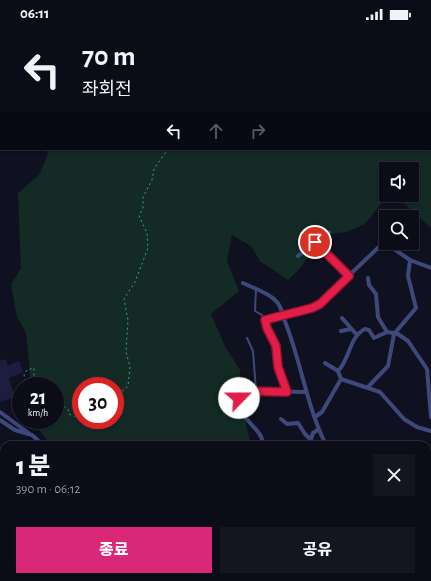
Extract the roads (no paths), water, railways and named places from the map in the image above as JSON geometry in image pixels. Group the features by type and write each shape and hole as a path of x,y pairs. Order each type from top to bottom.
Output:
{"street":[{"path":"298,256 329,232"},
{"path":"315,242 349,276"},
{"path":"283,317 320,304 382,244 388,245 410,260 431,268"},
{"path":"368,387 388,366 394,334 416,308 408,276 410,260"},
{"path":"368,278 369,285 376,294 378,317 387,332"},
{"path":"243,282 274,299 279,304 302,372 306,392 318,429 324,441"},
{"path":"342,318 357,335"},
{"path":"341,331 351,329"},
{"path":"338,371 344,363 357,335 365,329 369,330 374,338 387,332 404,337 427,369 431,417"},
{"path":"325,363 338,371 341,379"},
{"path":"315,417 322,412 341,379"},
{"path":"341,379 368,387 384,394 404,419 418,427 431,431"},
{"path":"262,441 261,436 246,418 239,404 239,398 243,392 306,392"},
{"path":"0,412 39,441"},
{"path":"281,419 287,424 298,423 310,439 318,429"},
{"path":"0,420 15,430 32,435"}],"lane":[{"path":"256,289 254,309 265,320 267,328 276,346 278,367 287,392"},
{"path":"265,320 283,317"},
{"path":"247,338 253,351 256,391"}]}
